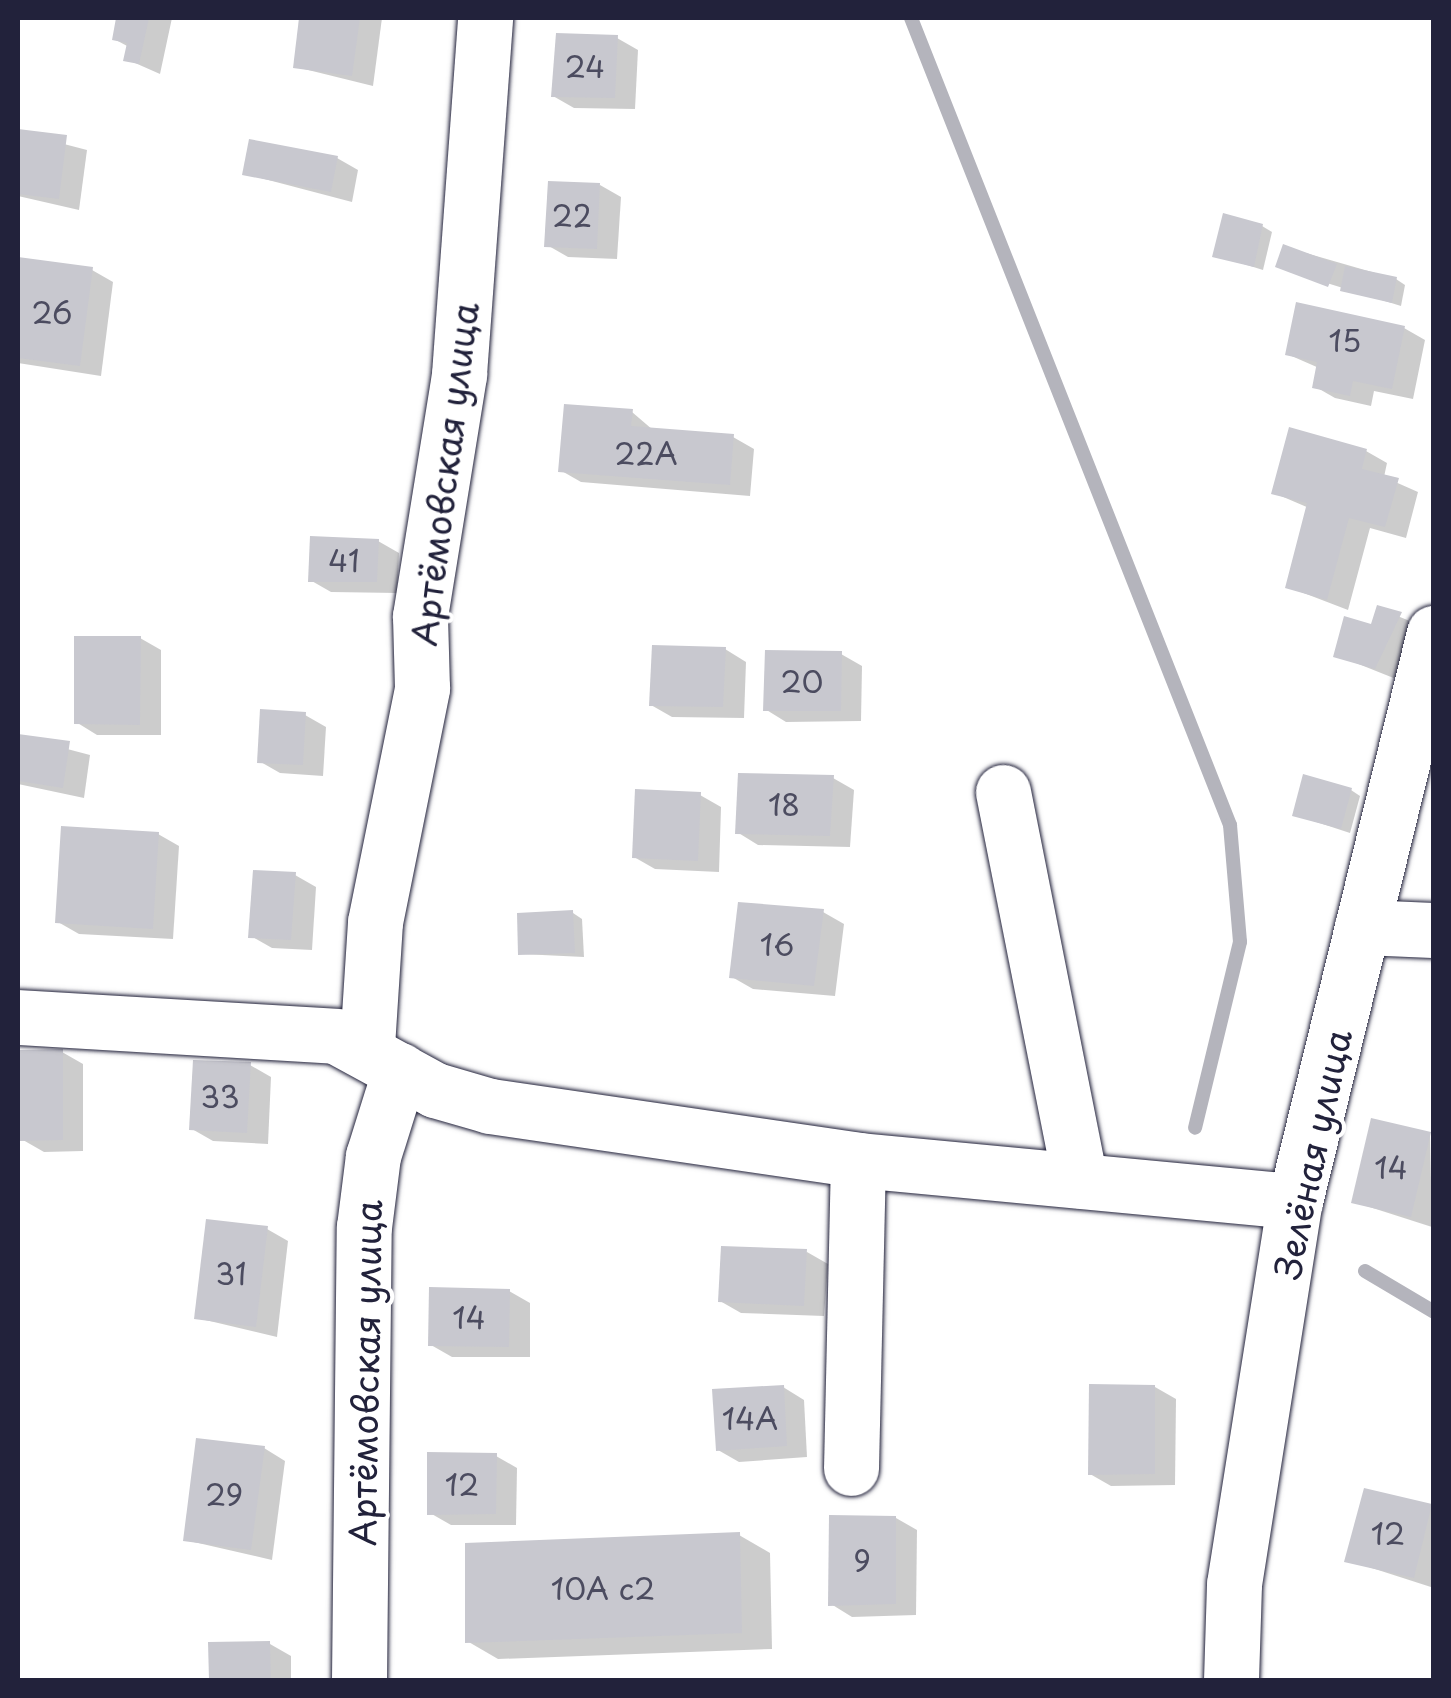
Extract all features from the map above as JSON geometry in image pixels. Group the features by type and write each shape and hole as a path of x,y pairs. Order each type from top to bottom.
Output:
{"street":[{"name":"Артёмовская улица","path":"359,1680 364,1226 383,1058 376,922 422,688 420,616 459,374 485,18"},
{"name":"Зелёная улица","path":"1231,1680 1234,1584 1295,1201 1434,634"},
{"path":"1003,792 1080,1180"},
{"path":"1362,926 1434,930"},
{"path":"18,1017 336,1036 490,1106 858,1160 1295,1201"},
{"path":"851,1468 858,1160"}],"building":[{"path":"116,18 149,18 139,64 123,61 127,43 112,40"},
{"path":"299,18 360,18 352,76 293,68"},
{"path":"556,33 618,35 615,98 551,97"},
{"path":"18,129 67,135 59,199 18,194"},
{"path":"249,139 338,156 331,192 242,175"},
{"path":"548,181 600,183 597,249 544,247"},
{"path":"1223,213 1263,224 1254,267 1212,257"},
{"path":"1283,244 1337,264 1328,287 1275,267"},
{"path":"18,257 93,267 80,366 18,358"},
{"path":"1345,266 1397,277 1392,303 1340,291"},
{"path":"1296,302 1405,326 1392,389 1353,381 1350,396 1312,388 1317,362 1285,355"},
{"path":"564,404 633,409 631,426 734,434 730,485 558,472"},
{"path":"1289,427 1367,449 1362,469 1399,478 1385,527 1349,518 1327,600 1285,588 1307,503 1271,494"},
{"path":"310,536 379,539 377,582 308,582"},
{"path":"1377,605 1402,612 1375,669 1333,657 1344,616 1371,624"},
{"path":"74,636 141,636 140,725 74,724"},
{"path":"652,645 726,647 723,707 649,706"},
{"path":"765,650 842,651 841,711 763,711"},
{"path":"260,709 306,712 303,765 257,763"},
{"path":"18,734 70,741 63,788 18,781"},
{"path":"738,773 834,775 830,836 735,834"},
{"path":"1303,774 1352,788 1341,829 1292,816"},
{"path":"635,789 701,792 698,861 632,858"},
{"path":"61,826 159,832 153,929 55,923"},
{"path":"253,870 296,872 291,940 248,938"},
{"path":"738,902 824,909 814,986 729,978"},
{"path":"573,910 575,953 518,955 517,913"},
{"path":"63,1049 63,1140 20,1141 20,1050"},
{"path":"193,1060 251,1062 247,1133 189,1130"},
{"path":"1371,1118 1431,1132 1411,1217 1351,1203"},
{"path":"206,1219 268,1226 256,1327 194,1319"},
{"path":"721,1246 807,1249 804,1306 718,1302"},
{"path":"429,1287 510,1289 509,1347 428,1346"},
{"path":"1089,1384 1155,1385 1155,1474 1088,1475"},
{"path":"784,1385 787,1446 716,1451 712,1389"},
{"path":"196,1438 265,1446 251,1550 183,1541"},
{"path":"427,1452 497,1453 496,1514 427,1515"},
{"path":"1364,1488 1432,1504 1414,1578 1344,1562"},
{"path":"829,1515 896,1516 896,1604 828,1606"},
{"path":"740,1532 742,1633 465,1643 465,1543"},
{"path":"270,1641 271,1680 209,1680 208,1642"}],"waterway":[{"path":"911,18 1230,825 1240,942 1195,1128"},
{"path":"1365,1271 1434,1312"}]}
